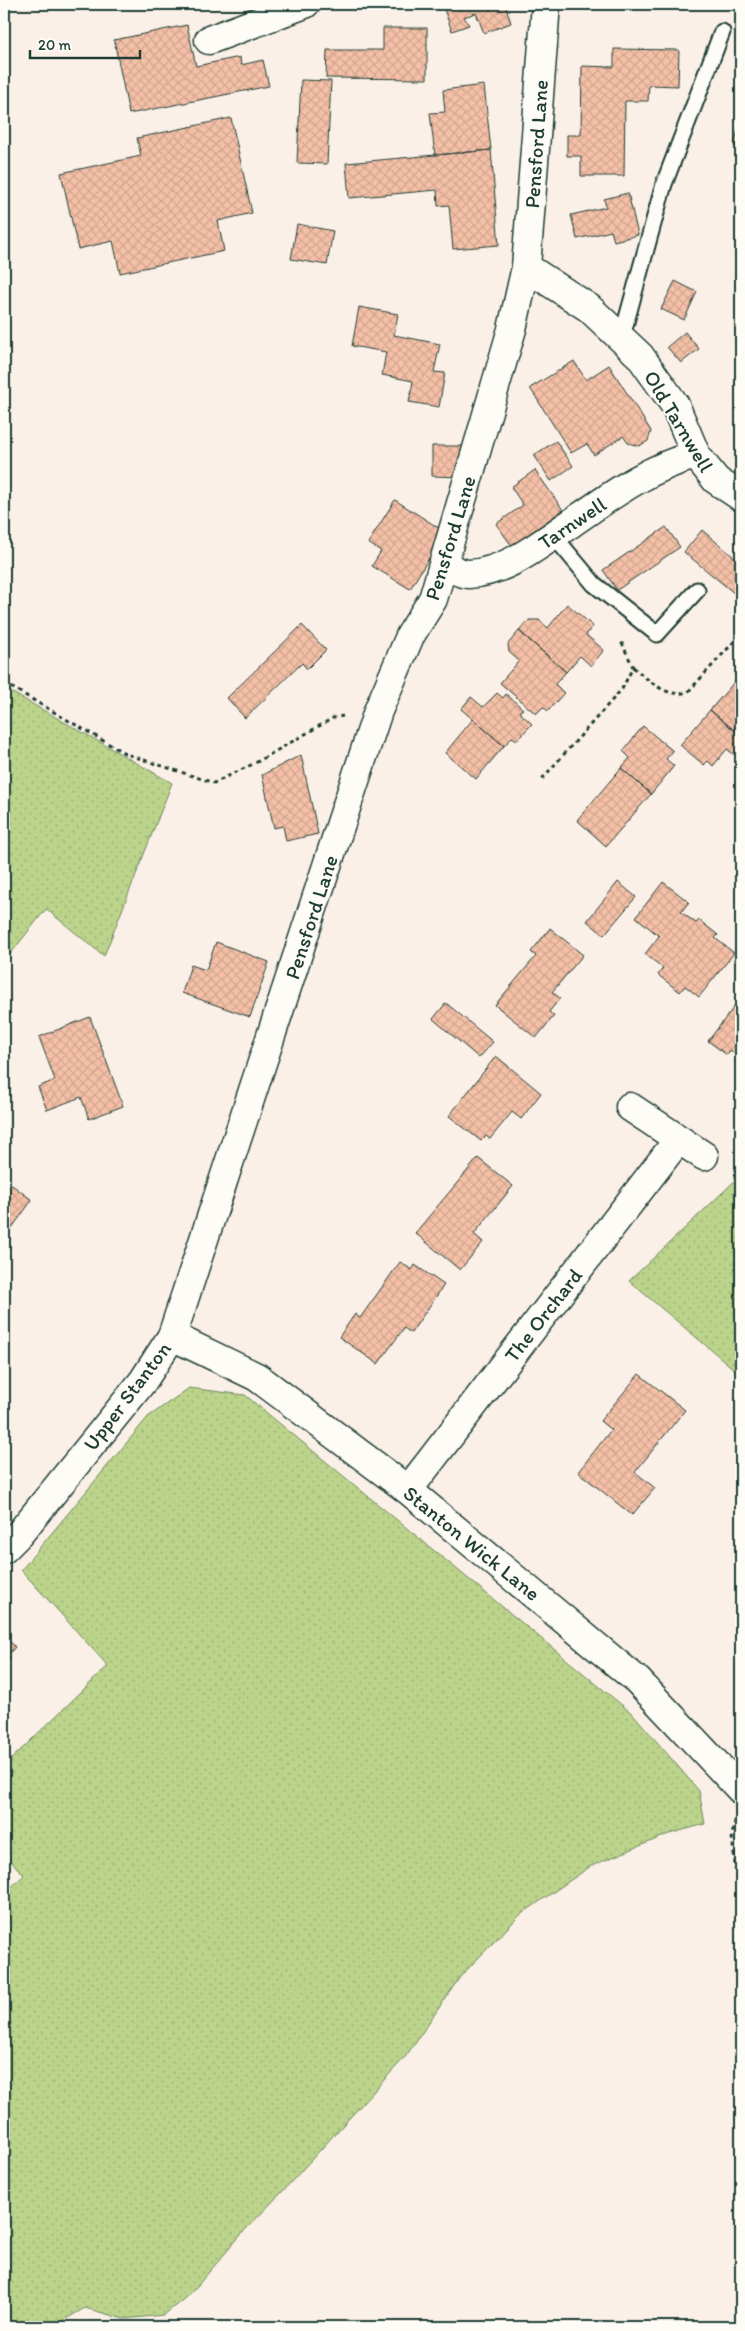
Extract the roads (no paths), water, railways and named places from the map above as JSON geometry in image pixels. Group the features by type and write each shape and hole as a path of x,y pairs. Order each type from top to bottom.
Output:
{"street":[{"path":"209,40 305,4"},
{"name":"Pensford Lane","path":"248,1108 378,711 410,636 433,599 512,328 526,267 546,4"},
{"name":"Old Tarnwell","path":"526,267 589,308 640,356 675,406 696,455 716,480 741,497"},
{"name":"Tarnwell","path":"443,565 467,574 492,568 524,556 638,479 680,459 696,455"},
{"path":"630,1107 704,1156"},
{"name":"Upper Stanton","path":"4,1549 20,1533 143,1381 172,1336 248,1108"},
{"name":"The Orchard","path":"408,1490 678,1140"},
{"name":"Stanton Wick Lane","path":"172,1336 257,1377 408,1490 638,1681 741,1790"}],"lane":[{"path":"621,340 664,184 722,32"},
{"path":"553,535 594,584 656,634 697,590"}]}
